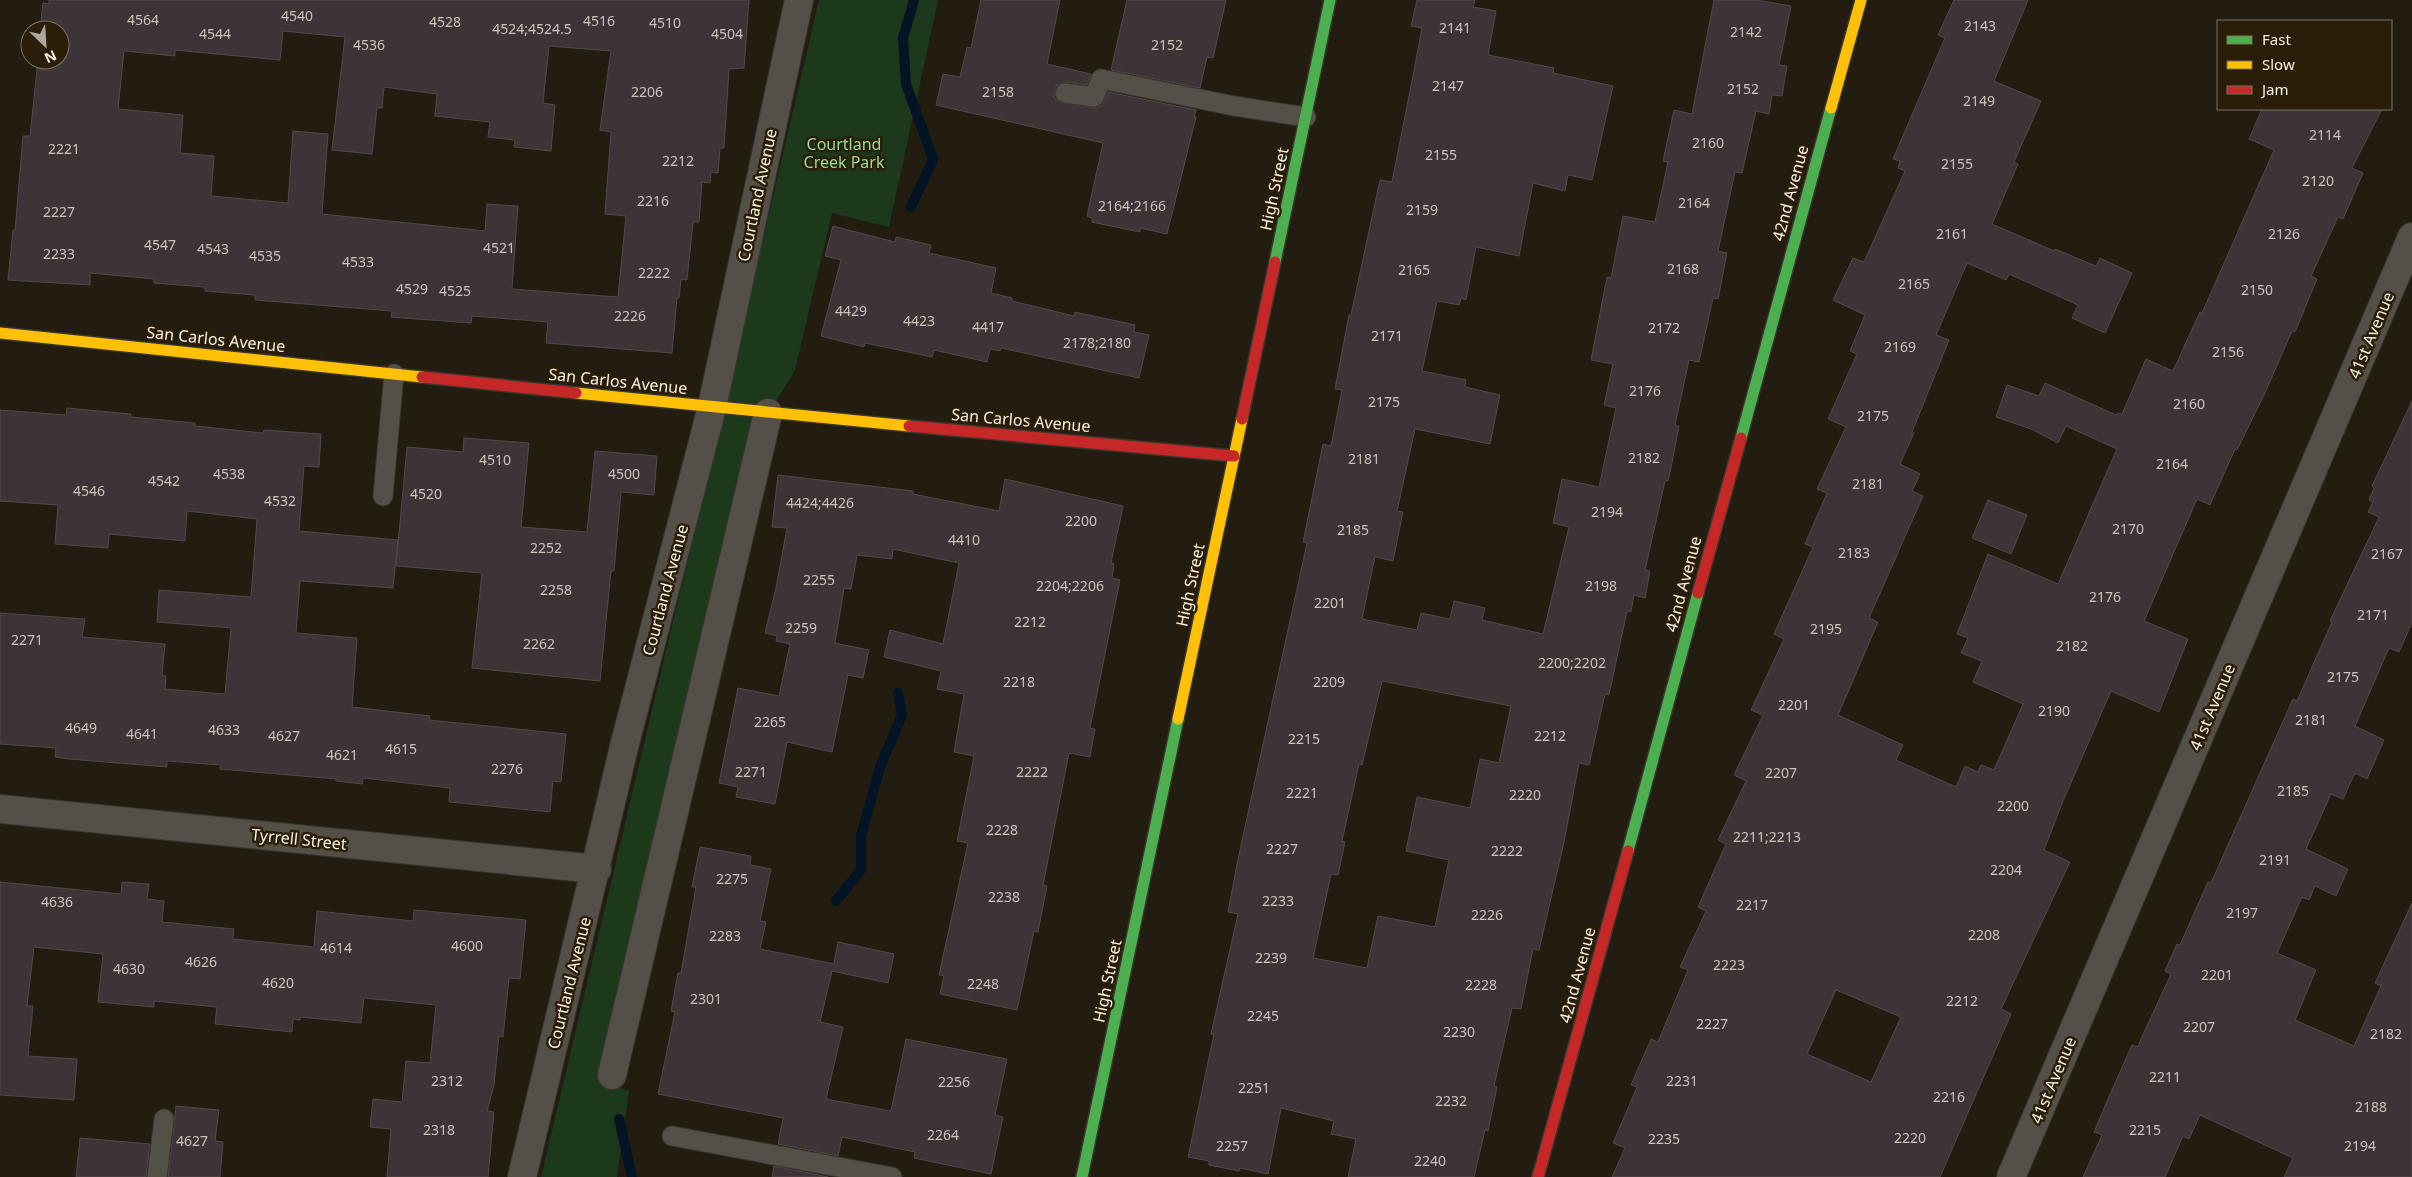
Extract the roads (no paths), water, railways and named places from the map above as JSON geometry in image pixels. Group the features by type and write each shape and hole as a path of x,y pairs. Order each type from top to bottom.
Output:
{"street":[{"name":"Courtland Avenue","path":"522,1177 597,869 624,747 712,407 799,0"},
{"name":"High Street","path":"1082,1177 1330,0"},
{"name":"42nd Avenue","path":"1538,1177 1860,0"},
{"name":"41st Avenue","path":"2011,1177 2406,267 2412,237"},
{"name":"San Carlos Avenue","path":"0,333 768,413 1234,456"},
{"path":"612,1075 768,413"},
{"name":"Tyrrell Street","path":"0,809 597,869"}],"lane":[{"path":"1065,93 1094,97 1101,79 1234,106 1306,118"},
{"path":"383,496 394,374"},
{"path":"157,1177 164,1120"},
{"path":"672,1136 892,1177"}],"waterway":[{"path":"911,207 933,159 906,84 903,38 914,0"},
{"path":"836,901 861,870 861,836 880,767 902,715 898,693"},
{"path":"619,1119 632,1177"}],"park label":[{"name":"Courtland Creek Park","path":"844,153"}]}
